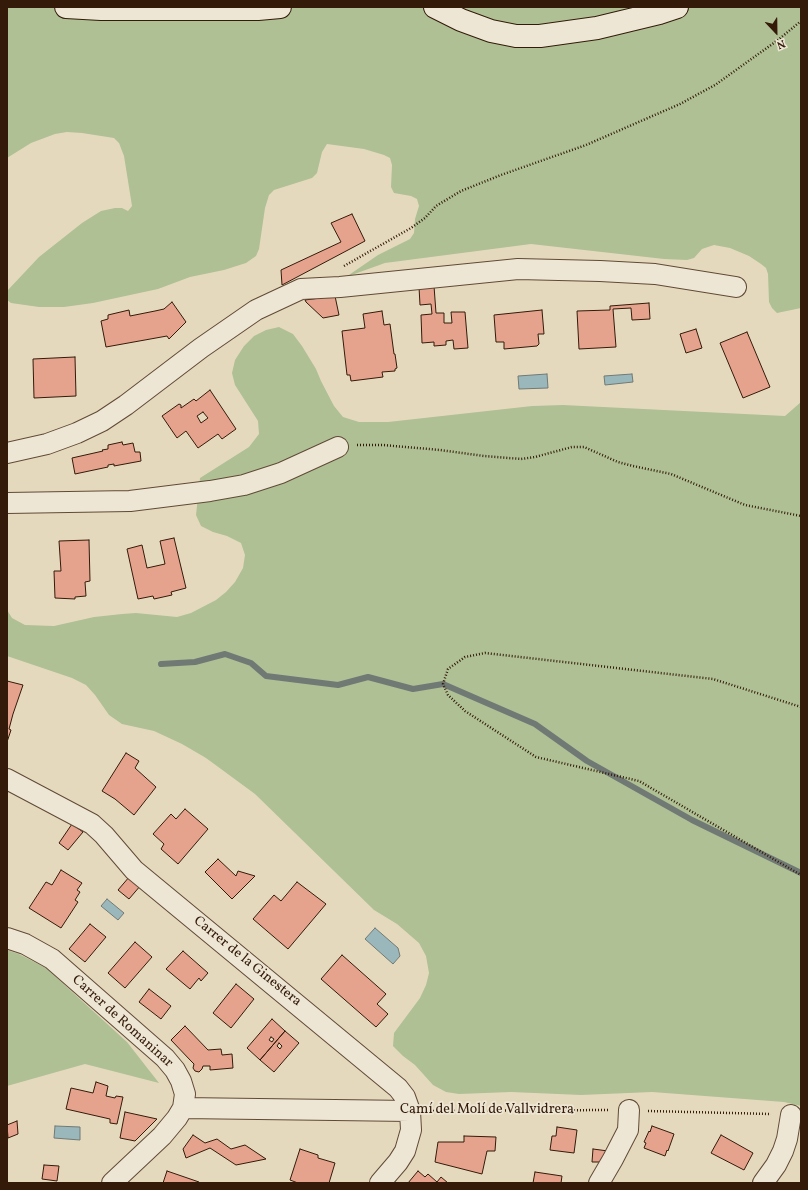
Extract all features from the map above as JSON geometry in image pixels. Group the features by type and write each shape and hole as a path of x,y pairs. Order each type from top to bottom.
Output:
{"main road":[{"path":"66,7 101,9 258,9 280,7"},
{"path":"435,7 461,20 492,31 516,36 540,36 597,28 659,13 677,7"}],"street":[{"path":"7,453 47,444 78,433 102,421 126,405 201,348 256,310 301,289 340,287 518,268 655,274 736,287"},
{"path":"7,503 130,501 210,491 244,485 281,473 338,447"},
{"name":"Carrer de la Ginestera","path":"7,779 92,824 104,835 134,870 398,1088 410,1111 411,1130 405,1151 398,1162 380,1183"},
{"name":"Carrer de Romaninar","path":"7,938 25,944 52,959 165,1058 175,1070 181,1081 185,1094 183,1108"},
{"path":"112,1183 162,1136 183,1108"},
{"name":"Camí del Molí de Vallvidrera","path":"183,1108 410,1111"},
{"path":"599,1183 628,1130 629,1110"},
{"path":"763,1183 776,1165 783,1151 787,1139 791,1115"}],"path":[{"path":"342,267 411,228 425,218 436,206 461,191 500,175 586,145 680,104 715,85 778,40 801,21"},
{"path":"338,447 383,445 521,459 572,447 584,448 618,462 671,474 745,505 801,516"},
{"path":"801,707 713,679 484,653 465,657 448,669 443,684 448,695 465,710 536,757 639,781 801,875"},
{"name":"Camí del Molí de Vallvidrera","path":"410,1111 629,1110 791,1115"}],"green space":[{"path":"7,7 801,7 801,308 777,313 769,302 768,274 766,268 749,256 730,248 714,245 702,249 694,258 687,260 664,259 531,244 385,263 346,277 378,255 410,239 414,233 415,219 419,206 417,199 411,196 394,193 391,187 392,165 390,158 364,149 327,144 322,152 317,173 312,178 274,190 269,195 265,208 259,249 256,256 246,263 224,270 190,277 158,289 93,303 64,307 39,307 11,303 7,300 7,291 39,257 82,223 101,211 122,208 128,211 132,206 124,156 119,143 114,138 82,133 67,132 55,134 31,143 7,158"},
{"path":"279,327 293,334 302,346 316,369 334,406 343,417 359,422 388,422 532,406 563,405 785,416 801,402 801,1106 784,1102 652,1092 581,1095 511,1092 459,1094 446,1092 433,1085 415,1065 393,1046 394,1033 420,998 426,985 429,973 426,956 419,943 397,924 374,910 255,794 206,758 182,744 154,731 122,724 109,715 86,685 72,678 7,656 7,610 12,618 25,625 54,626 94,617 136,613 177,617 191,613 216,600 235,582 243,568 245,555 241,543 201,526 196,515 200,478 249,447 259,434 258,421 235,385 232,373 235,360 244,346 254,336 266,330"},
{"path":"7,950 19,954 46,968 127,1042 159,1083 85,1064 7,1086"}],"water":[{"path":"547,374 548,388 519,389 518,376"},
{"path":"632,374 633,382 605,385 604,376"},
{"path":"107,899 124,913 118,920 101,906"},
{"path":"375,928 398,948 400,956 393,964 365,939"},
{"path":"55,1126 80,1127 80,1140 54,1138"}],"building":[{"path":"352,214 365,241 282,285 281,270 341,242 331,223"},
{"path":"434,286 436,313 444,313 444,323 452,323 451,312 465,312 468,348 454,349 453,340 446,341 446,345 434,346 434,342 422,343 421,315 432,314 431,304 420,305 419,287"},
{"path":"335,296 339,315 323,318 305,300"},
{"path":"172,302 186,322 169,339 167,336 106,347 101,321 108,319 108,315 129,310 130,316 155,311 164,309"},
{"path":"649,303 650,319 632,320 631,308 613,309 616,347 579,349 577,311 610,310 610,306"},
{"path":"542,310 544,334 538,334 539,344 537,346 504,349 504,342 496,342 494,315"},
{"path":"382,311 384,325 390,324 397,368 395,371 382,372 383,377 351,381 350,375 347,375 342,331 365,328 363,314"},
{"path":"696,329 702,348 686,353 680,334"},
{"path":"747,332 770,387 743,398 720,343"},
{"path":"75,357 76,396 34,398 33,359"},
{"path":"210,390 236,429 222,439 218,434 198,448 186,431 177,438 162,416 179,404 181,405 181,408 194,399 196,401","holes":["203,412 208,418 201,423 197,416"]},
{"path":"122,442 123,445 133,443 135,452 140,452 141,461 114,466 114,464 108,465 108,467 75,474 72,458 103,451 102,450 108,449 108,445"},
{"path":"174,538 186,588 171,592 172,595 154,599 153,596 138,599 127,549 142,545 147,568 165,564 160,541"},
{"path":"89,540 90,581 85,582 86,596 75,597 75,599 55,598 54,571 61,571 59,541"},
{"path":"7,681 23,685 13,714 9,729 11,730 7,742"},
{"path":"126,753 139,761 135,768 156,787 134,815 115,799 102,791"},
{"path":"185,809 208,829 178,864 161,849 164,844 153,834 171,814 176,819"},
{"path":"72,824 83,832 68,850 59,843"},
{"path":"218,859 236,876 238,871 255,876 232,899 205,872"},
{"path":"61,870 82,883 77,890 80,892 75,900 78,902 61,928 29,908 46,882 52,885"},
{"path":"130,876 141,885 129,899 118,890"},
{"path":"297,882 326,904 288,949 253,919 274,895 281,901"},
{"path":"90,924 106,937 85,962 69,949"},
{"path":"135,942 152,957 125,988 108,973"},
{"path":"183,951 208,973 201,981 199,978 190,989 166,969"},
{"path":"342,955 386,994 377,1004 388,1014 376,1027 321,979"},
{"path":"236,984 254,999 231,1028 213,1013"},
{"path":"149,989 171,1006 161,1019 139,1002"},
{"path":"272,1019 285,1031 260,1060 247,1048","holes":["271,1037 274,1039 272,1042 269,1040"]},
{"path":"185,1026 208,1050 221,1049 222,1055 232,1054 233,1068 210,1070 210,1066 203,1066 199,1072 195,1071 193,1068 194,1064 171,1040"},
{"path":"285,1031 299,1043 274,1072 260,1060","holes":["279,1043 282,1046 280,1049 277,1046"]},
{"path":"96,1082 108,1086 106,1096 115,1098 116,1096 123,1097 117,1124 110,1123 110,1119 66,1109 71,1088 93,1093"},
{"path":"125,1112 157,1119 135,1141 120,1138"},
{"path":"17,1121 18,1134 8,1138 7,1125"},
{"path":"652,1126 674,1134 665,1156 644,1148 646,1143 644,1142"},
{"path":"557,1127 577,1130 574,1153 550,1150 552,1136 556,1136"},
{"path":"193,1135 205,1143 217,1139 231,1149 245,1145 266,1159 236,1165 210,1148 186,1158 183,1149"},
{"path":"721,1135 753,1153 744,1170 711,1153"},
{"path":"464,1136 496,1137 495,1151 487,1151 482,1174 435,1162 438,1142 464,1142"},
{"path":"300,1149 318,1155 318,1158 335,1163 329,1183 298,1183 290,1180"},
{"path":"593,1149 608,1151 601,1162 592,1162"},
{"path":"44,1165 59,1166 57,1181 42,1179"},
{"path":"167,1171 199,1182 163,1183"},
{"path":"418,1171 425,1177 428,1174 437,1182 441,1177 448,1183 408,1183"},
{"path":"535,1172 562,1176 561,1183 533,1183"}],"waterway":[{"path":"161,664 195,662 225,654 251,663 266,676 338,685 368,677 413,689 443,684 535,724 587,761 692,820 801,873"}]}
